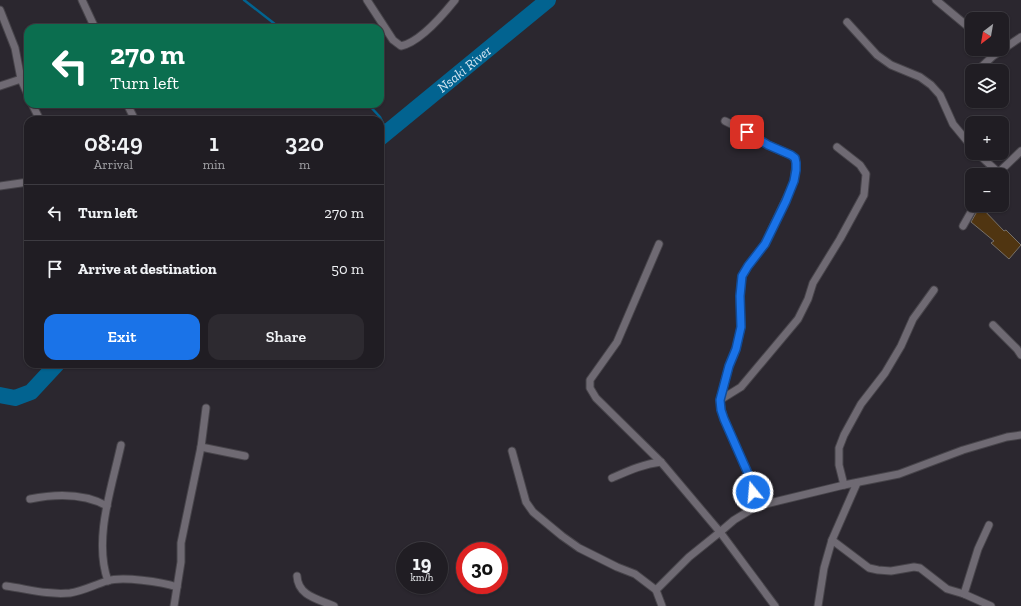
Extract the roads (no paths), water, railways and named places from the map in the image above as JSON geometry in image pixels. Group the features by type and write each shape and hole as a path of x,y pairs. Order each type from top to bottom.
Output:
{"street":[{"path":"82,0 93,24"},
{"path":"366,0 383,24"},
{"path":"384,26 394,40 401,46 408,45 420,36 455,0"},
{"path":"936,0 965,24"},
{"path":"0,10 15,48 21,79 24,86"},
{"path":"847,22 877,55 891,65 920,77 931,85 940,95 954,124 965,138"},
{"path":"1009,43 1021,37"},
{"path":"983,64 989,56"},
{"path":"0,86 21,79"},
{"path":"725,121 768,145 791,155 795,158 796,163 794,181 765,244 742,276 740,296 741,327 736,349 729,366 720,400 724,419 750,478 757,506"},
{"path":"720,400 741,387 798,319 814,284 864,195 866,174 860,165 837,147"},
{"path":"1002,168 1021,151"},
{"path":"984,160 992,168"},
{"path":"0,186 24,183"},
{"path":"963,226 971,212"},
{"path":"659,244 617,342 590,380 590,388 596,398 661,462 720,532 775,606"},
{"path":"844,485 839,465 839,448 844,435 861,404 885,373 901,346 916,314 934,290"},
{"path":"993,325 1021,355"},
{"path":"174,606 181,562 181,543 201,447 206,408"},
{"path":"656,590 689,557 734,520 757,506 844,485 899,474 963,450 1007,437 1021,435"},
{"path":"108,581 102,557 103,535 107,506 121,445"},
{"path":"201,447 245,456"},
{"path":"512,451 526,502 533,512 579,548 617,567 635,574 656,590 662,606"},
{"path":"612,478 634,468 661,462"},
{"path":"818,606 824,568 832,540 857,483"},
{"path":"30,499 41,497 82,497 99,501 107,506"},
{"path":"964,594 978,549 989,525"},
{"path":"832,540 869,568 891,571 914,567 920,568 947,589 964,594 991,606"},
{"path":"297,576 298,583 306,594 334,606"},
{"path":"6,586 42,593 57,594 81,591 108,581 155,582 177,587"}],"waterway":[{"path":"244,0 275,24"},
{"name":"Nsaki River","path":"384,135 548,0"},
{"path":"372,108 379,116"},
{"path":"384,125 387,131"},
{"name":"Nsaki River","path":"0,395 15,398 31,392 53,368"}]}
